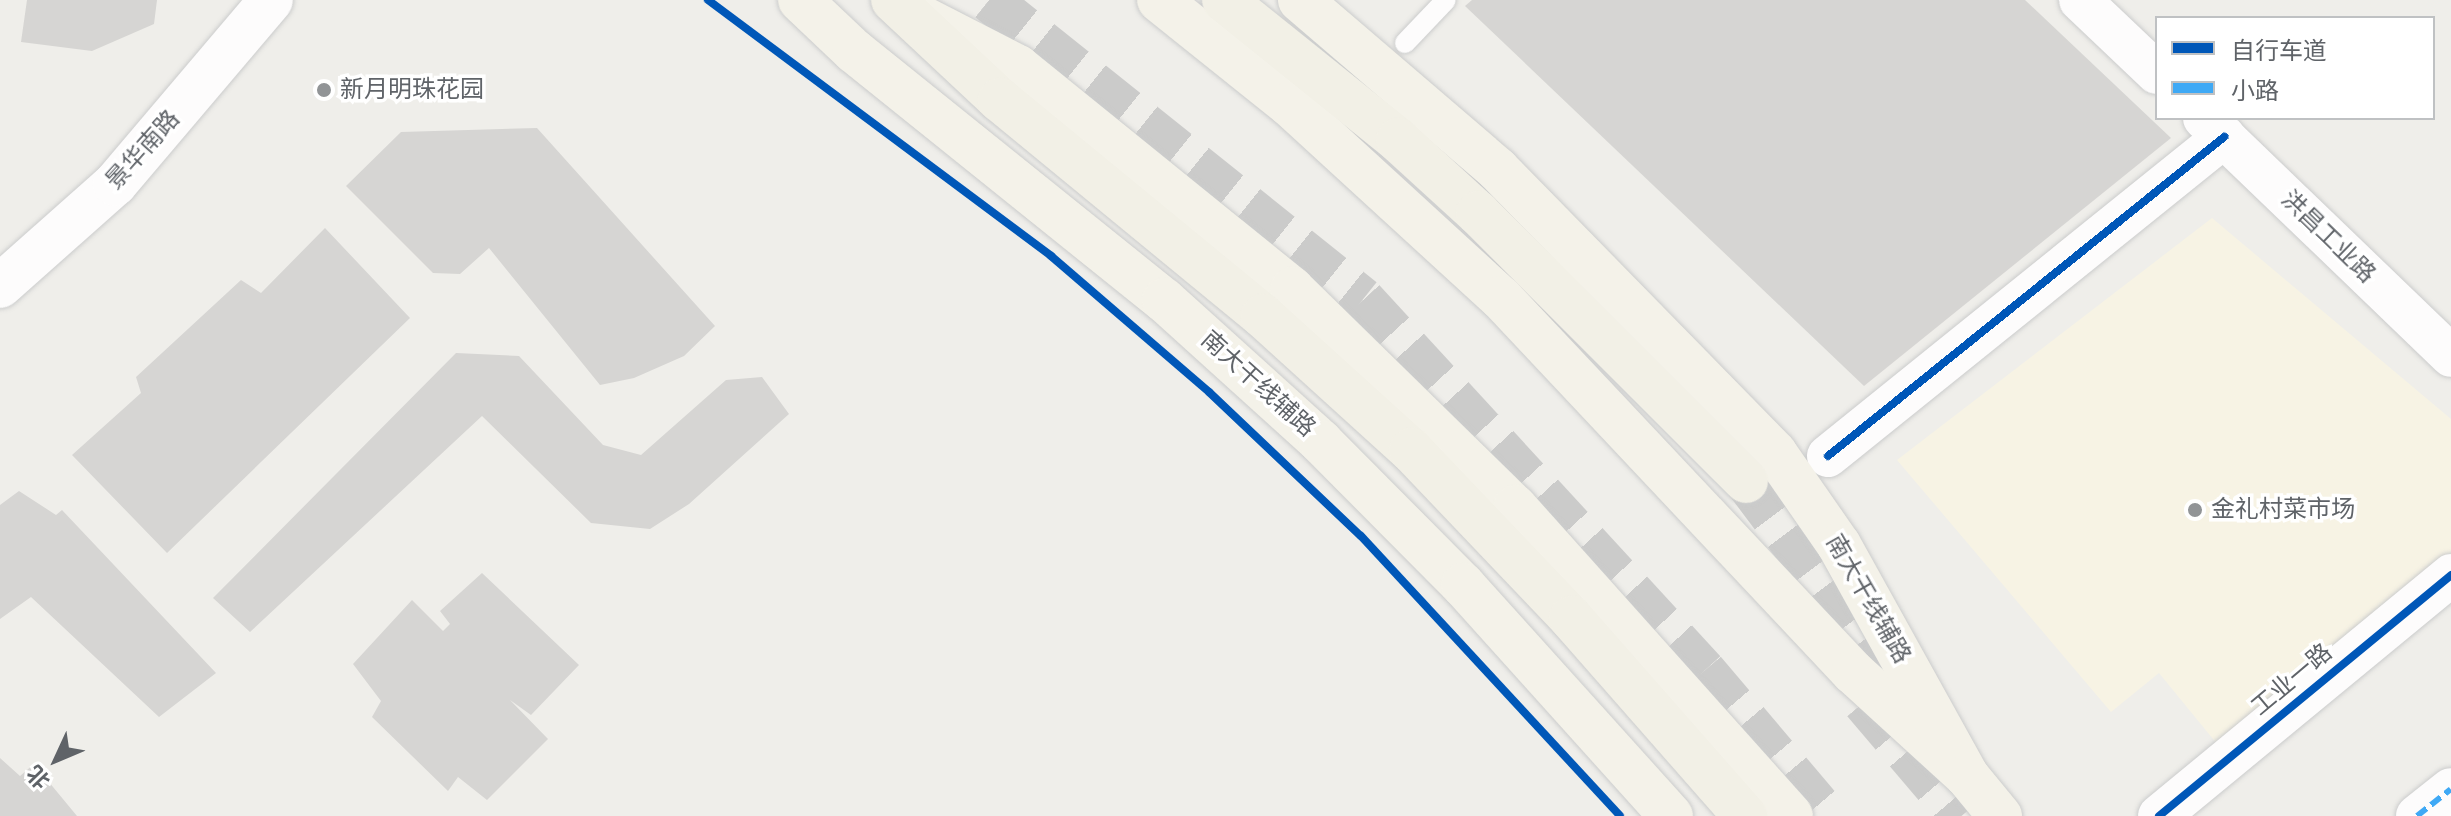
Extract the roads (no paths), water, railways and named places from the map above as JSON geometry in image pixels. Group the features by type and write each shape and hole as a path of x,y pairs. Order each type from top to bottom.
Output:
{"highway":[{"path":"1224,0 1398,140 1467,202 1746,481"},
{"path":"902,6 1000,100 1263,316 1411,450 1571,618 1745,816"}],"main road":[{"name":"景华南路","path":"0,286 115,184 271,0"},
{"name":"南大干线辅路","path":"800,0 854,51 1154,291 1321,442 1473,596 1671,816"},
{"path":"1159,0 1289,104 1501,298 1853,672 1967,776"},
{"name":"南大干线辅路","path":"1300,0 1497,169 1775,453 1839,545 1967,776 2000,816"},
{"path":"902,6 997,53 1037,80 1292,289 1474,464 1791,816"}],"street":[{"path":"2080,0 2155,71"},
{"path":"1828,456 2214,127"},
{"name":"洪昌工业路","path":"2214,127 2451,356"},
{"name":"工业一路","path":"2159,816 2451,575"},
{"path":"2417,816 2451,789"}],"lane":[{"path":"1405,43 1446,0"}],"tunnel":[{"path":"989,0 1363,300 1704,671 1827,816"},
{"path":"1746,481 1909,699"},
{"path":"1864,702 1961,816"}],"place":[{"name":"新月明珠花园","path":"324,90"},
{"name":"金礼村菜市场","path":"2195,510"}]}
